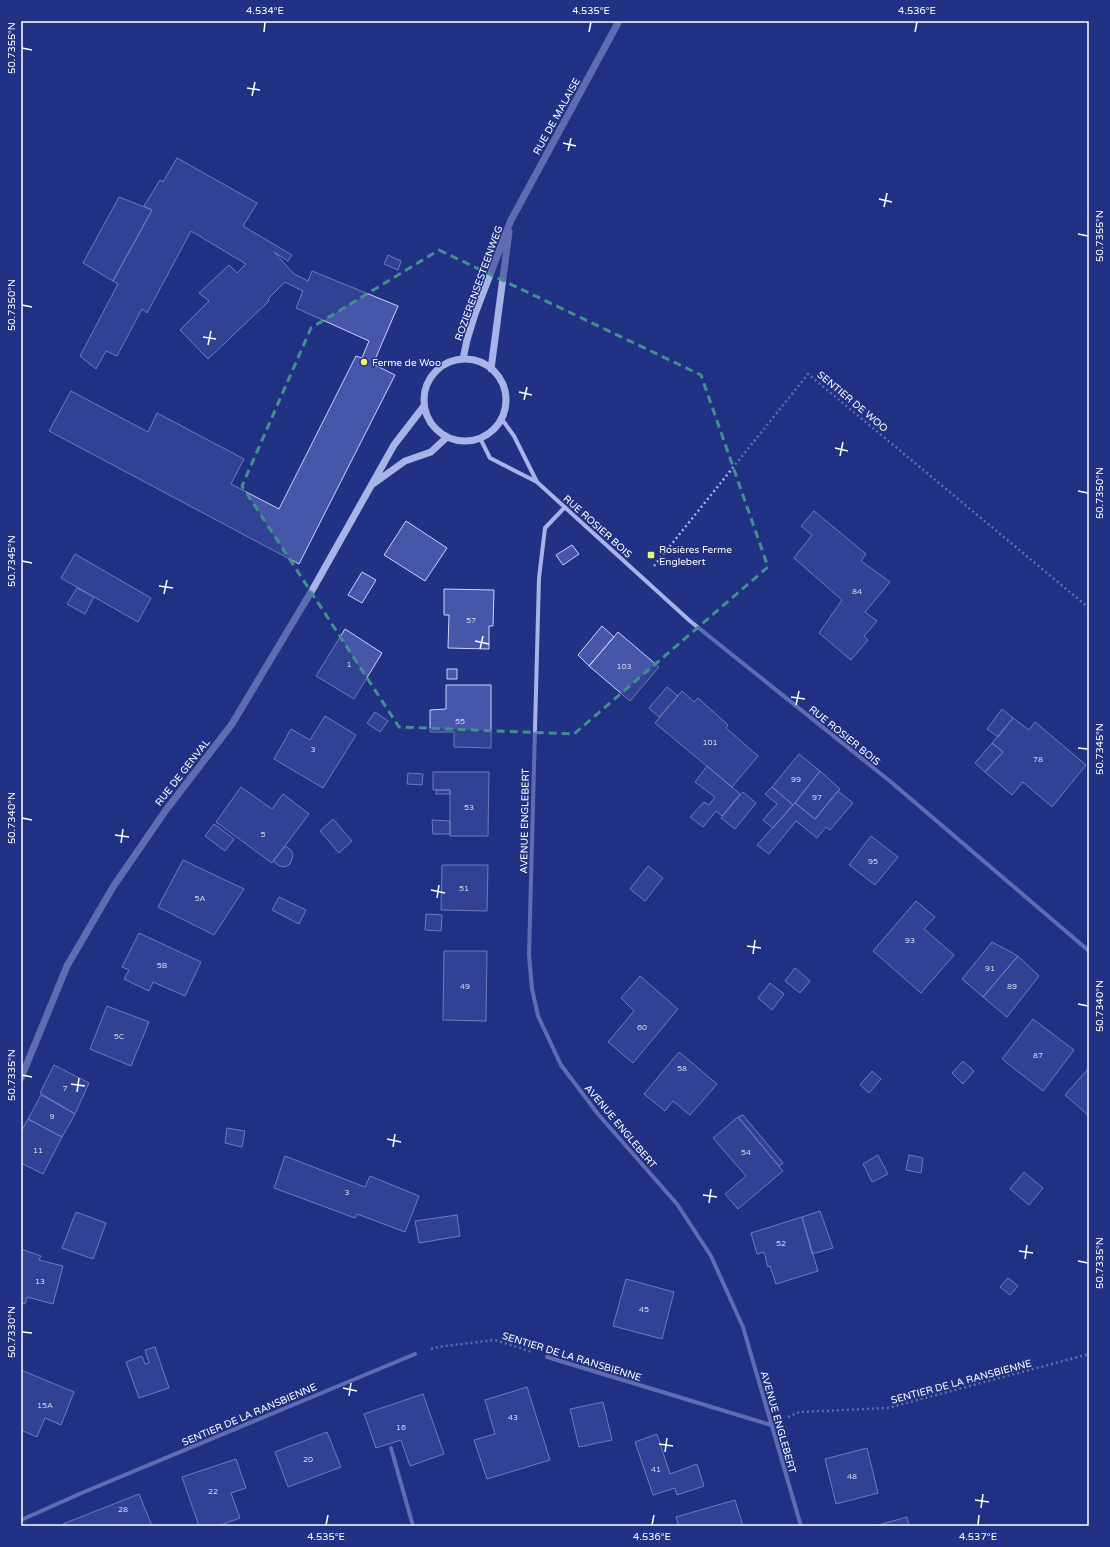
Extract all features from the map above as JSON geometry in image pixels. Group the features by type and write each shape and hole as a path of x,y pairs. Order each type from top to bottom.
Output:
{"street":[{"name":"RUE DE MALAISE","path":"511,220 619,21"},
{"name":"ROZIERENSESTEENWEG","path":"463,359 475,314 511,220"},
{"name":"ROZIERENSESTEENWEG","path":"492,369 511,220"},
{"path":"463,359 478,362 492,369 500,379 505,392 505,405 502,418 493,430 480,438 463,441 447,437 432,424 424,406 424,393 429,380 438,369 449,362 463,359"},
{"name":"RUE DE GENVAL","path":"21,1078 67,966 113,887 166,810 232,724 314,587 394,445 424,406"},
{"name":"RUE ROSIER BOIS","path":"502,418 514,436 537,482"},
{"name":"RUE DE GENVAL","path":"371,485 405,461 431,452 447,437"},
{"name":"RUE ROSIER BOIS","path":"480,438 490,458 537,482 690,621 891,782 1089,951"},
{"name":"AVENUE ENGLEBERT","path":"565,507 544,528 539,578 529,955 532,989 538,1016 561,1065 598,1114 677,1204 711,1256 743,1327 801,1526"},
{"name":"SENTIER DE LA RANSBIENNE","path":"21,1520 104,1483 415,1354"},
{"name":"SENTIER DE LA RANSBIENNE","path":"547,1358 771,1425"},
{"path":"391,1448 413,1526"}],"path":[{"name":"SENTIER DE WOO","path":"644,579 808,374 1089,608"},
{"name":"SENTIER DE LA RANSBIENNE","path":"415,1354 438,1347 494,1340 547,1358"},
{"name":"SENTIER DE LA RANSBIENNE","path":"771,1425 799,1412 888,1408 1089,1354"}],"highlighted area":[{"path":"439,250 701,375 768,567 574,734 399,727 242,486 311,328"}],"building":[{"name":"Ferme de Woo","path":"177,158 257,203 243,226 292,255 288,261 274,252 294,274 308,281 312,271 398,306 373,364 395,375 299,564 49,431 71,391 148,432 157,413 244,459 231,484 279,509 356,356 362,358 369,341 296,308 303,291 285,282 268,299 269,301 208,359 180,330 209,301 199,293 229,265 237,273 246,264 191,231 147,313 142,309 117,356 106,351 96,369 80,356 118,284 113,281 152,210 144,206 160,180 163,182"},
{"path":"119,197 152,210 113,281 83,263"},
{"path":"388,255 401,261 398,270 384,264"},
{"path":"814,511 866,554 861,561 890,582 865,612 877,621 864,636 868,640 851,660 819,633 842,600 794,558 812,535 801,526"},
{"path":"406,521 447,548 425,581 384,555"},
{"path":"572,545 579,554 563,565 556,555"},
{"path":"75,554 151,598 138,622 61,578"},
{"path":"362,572 376,580 362,603 348,595"},
{"path":"77,588 94,597 85,614 67,604"},
{"path":"444,589 494,590 493,626 489,626 489,649 448,648 449,615 444,615"},
{"path":"602,626 614,637 589,666 578,655"},
{"path":"345,629 382,653 354,699 316,676"},
{"path":"618,632 659,667 630,701 589,666"},
{"path":"447,669 457,669 457,679 447,679"},
{"path":"446,685 491,685 491,748 454,747 454,732 430,732 430,710 446,709"},
{"path":"667,687 678,696 659,717 649,708"},
{"path":"682,691 694,702 698,698 728,725 726,728 758,756 732,787 655,723"},
{"path":"1002,709 1013,718 998,737 987,729"},
{"path":"375,712 388,721 380,732 367,723"},
{"path":"325,716 356,735 323,788 274,759 291,729 310,740"},
{"path":"1013,718 1029,730 1035,722 1086,765 1052,807 1023,782 1012,795 985,772 1003,752 992,743"},
{"path":"992,743 1003,752 985,772 975,763"},
{"path":"799,754 820,771 793,805 772,787"},
{"path":"707,766 740,794 722,816 716,811 703,827 690,817 704,802 709,805 715,797 695,782"},
{"path":"820,771 840,789 815,819 795,803"},
{"path":"433,772 489,772 488,836 450,836 450,790 433,790"},
{"path":"408,773 423,774 422,785 407,784"},
{"path":"241,787 272,809 283,794 309,814 272,863 216,822"},
{"path":"772,787 793,805 773,828 763,820 777,804 765,794"},
{"path":"436,790 450,790 450,794 436,794"},
{"path":"838,791 853,803 830,830 826,827 817,838 796,821 769,854 757,845 795,803 815,819"},
{"path":"743,792 756,803 735,829 721,818"},
{"path":"333,819 352,841 339,853 320,831"},
{"path":"432,820 450,821 450,834 433,834"},
{"path":"214,824 234,839 225,851 205,836"},
{"path":"871,836 898,857 875,885 849,865"},
{"path":"285,846 291,850 293,855 290,864 285,867 279,866 273,861"},
{"path":"183,860 244,889 214,935 158,907"},
{"path":"442,865 488,865 487,911 441,910"},
{"path":"648,866 663,878 645,901 630,889"},
{"path":"279,897 306,910 299,924 272,910"},
{"path":"916,901 935,917 924,929 954,955 921,993 873,951"},
{"path":"426,914 442,915 441,931 425,930"},
{"path":"139,933 201,962 185,996 153,982 149,991 124,979 129,970 122,967"},
{"path":"992,942 1018,956 983,997 962,979"},
{"path":"444,951 487,951 486,1021 443,1020"},
{"path":"1018,956 1039,976 1007,1017 983,997"},
{"path":"795,968 810,981 800,993 785,981"},
{"path":"640,976 678,1009 633,1063 608,1042 634,1011 621,998"},
{"path":"770,983 784,994 772,1010 758,998"},
{"path":"107,1006 149,1022 131,1066 90,1049"},
{"path":"1033,1019 1074,1050 1043,1091 1002,1059"},
{"path":"679,1052 717,1084 690,1115 673,1101 665,1111 644,1094"},
{"path":"963,1061 974,1071 963,1084 952,1073"},
{"path":"54,1065 89,1083 75,1114 40,1093"},
{"path":"1089,1068 1089,1116 1065,1095"},
{"path":"872,1071 881,1079 869,1093 860,1085"},
{"path":"41,1095 75,1114 62,1137 28,1119"},
{"path":"743,1115 783,1163 779,1166 738,1117"},
{"path":"738,1117 783,1171 738,1209 725,1194 746,1176 713,1138"},
{"path":"28,1119 62,1137 43,1174 21,1163 21,1132"},
{"path":"227,1128 245,1131 242,1147 225,1143"},
{"path":"878,1155 888,1174 872,1182 863,1164"},
{"path":"909,1155 923,1158 921,1173 906,1170"},
{"path":"285,1156 365,1187 370,1176 419,1196 405,1232 357,1214 355,1218 274,1188"},
{"path":"1024,1172 1043,1188 1029,1205 1010,1189"},
{"path":"820,1211 833,1248 812,1254 802,1217"},
{"path":"76,1212 106,1223 93,1259 62,1248"},
{"path":"457,1215 460,1236 419,1243 415,1221"},
{"path":"802,1217 818,1271 776,1284 770,1266 768,1267 764,1252 757,1254 751,1233"},
{"path":"21,1249 41,1256 39,1260 63,1266 53,1304 27,1297 25,1304 21,1303"},
{"path":"1008,1278 1018,1286 1010,1295 1000,1287"},
{"path":"626,1279 674,1292 662,1339 613,1326"},
{"path":"155,1347 169,1388 139,1398 126,1362 142,1356 145,1364 149,1363 145,1350"},
{"path":"21,1370 74,1392 61,1425 45,1418 37,1437 21,1430"},
{"path":"527,1387 550,1460 487,1479 474,1440 495,1434 485,1400"},
{"path":"423,1394 444,1454 410,1466 401,1440 376,1448 364,1414"},
{"path":"603,1402 612,1440 579,1447 570,1409"},
{"path":"327,1432 341,1467 288,1487 275,1452"},
{"path":"657,1434 670,1474 697,1464 704,1486 677,1495 675,1488 653,1495 635,1442"},
{"path":"867,1448 878,1493 836,1504 825,1459"},
{"path":"236,1459 246,1488 231,1493 240,1518 218,1526 199,1526 182,1477"},
{"path":"139,1494 152,1526 64,1526 63,1524"},
{"path":"735,1500 743,1526 679,1526 676,1517"},
{"path":"907,1517 909,1526 875,1526"}],"place":[{"name":"Ferme de Woo","path":"364,362"},
{"name":"Rosières Ferme Englebert","path":"651,555"}]}
